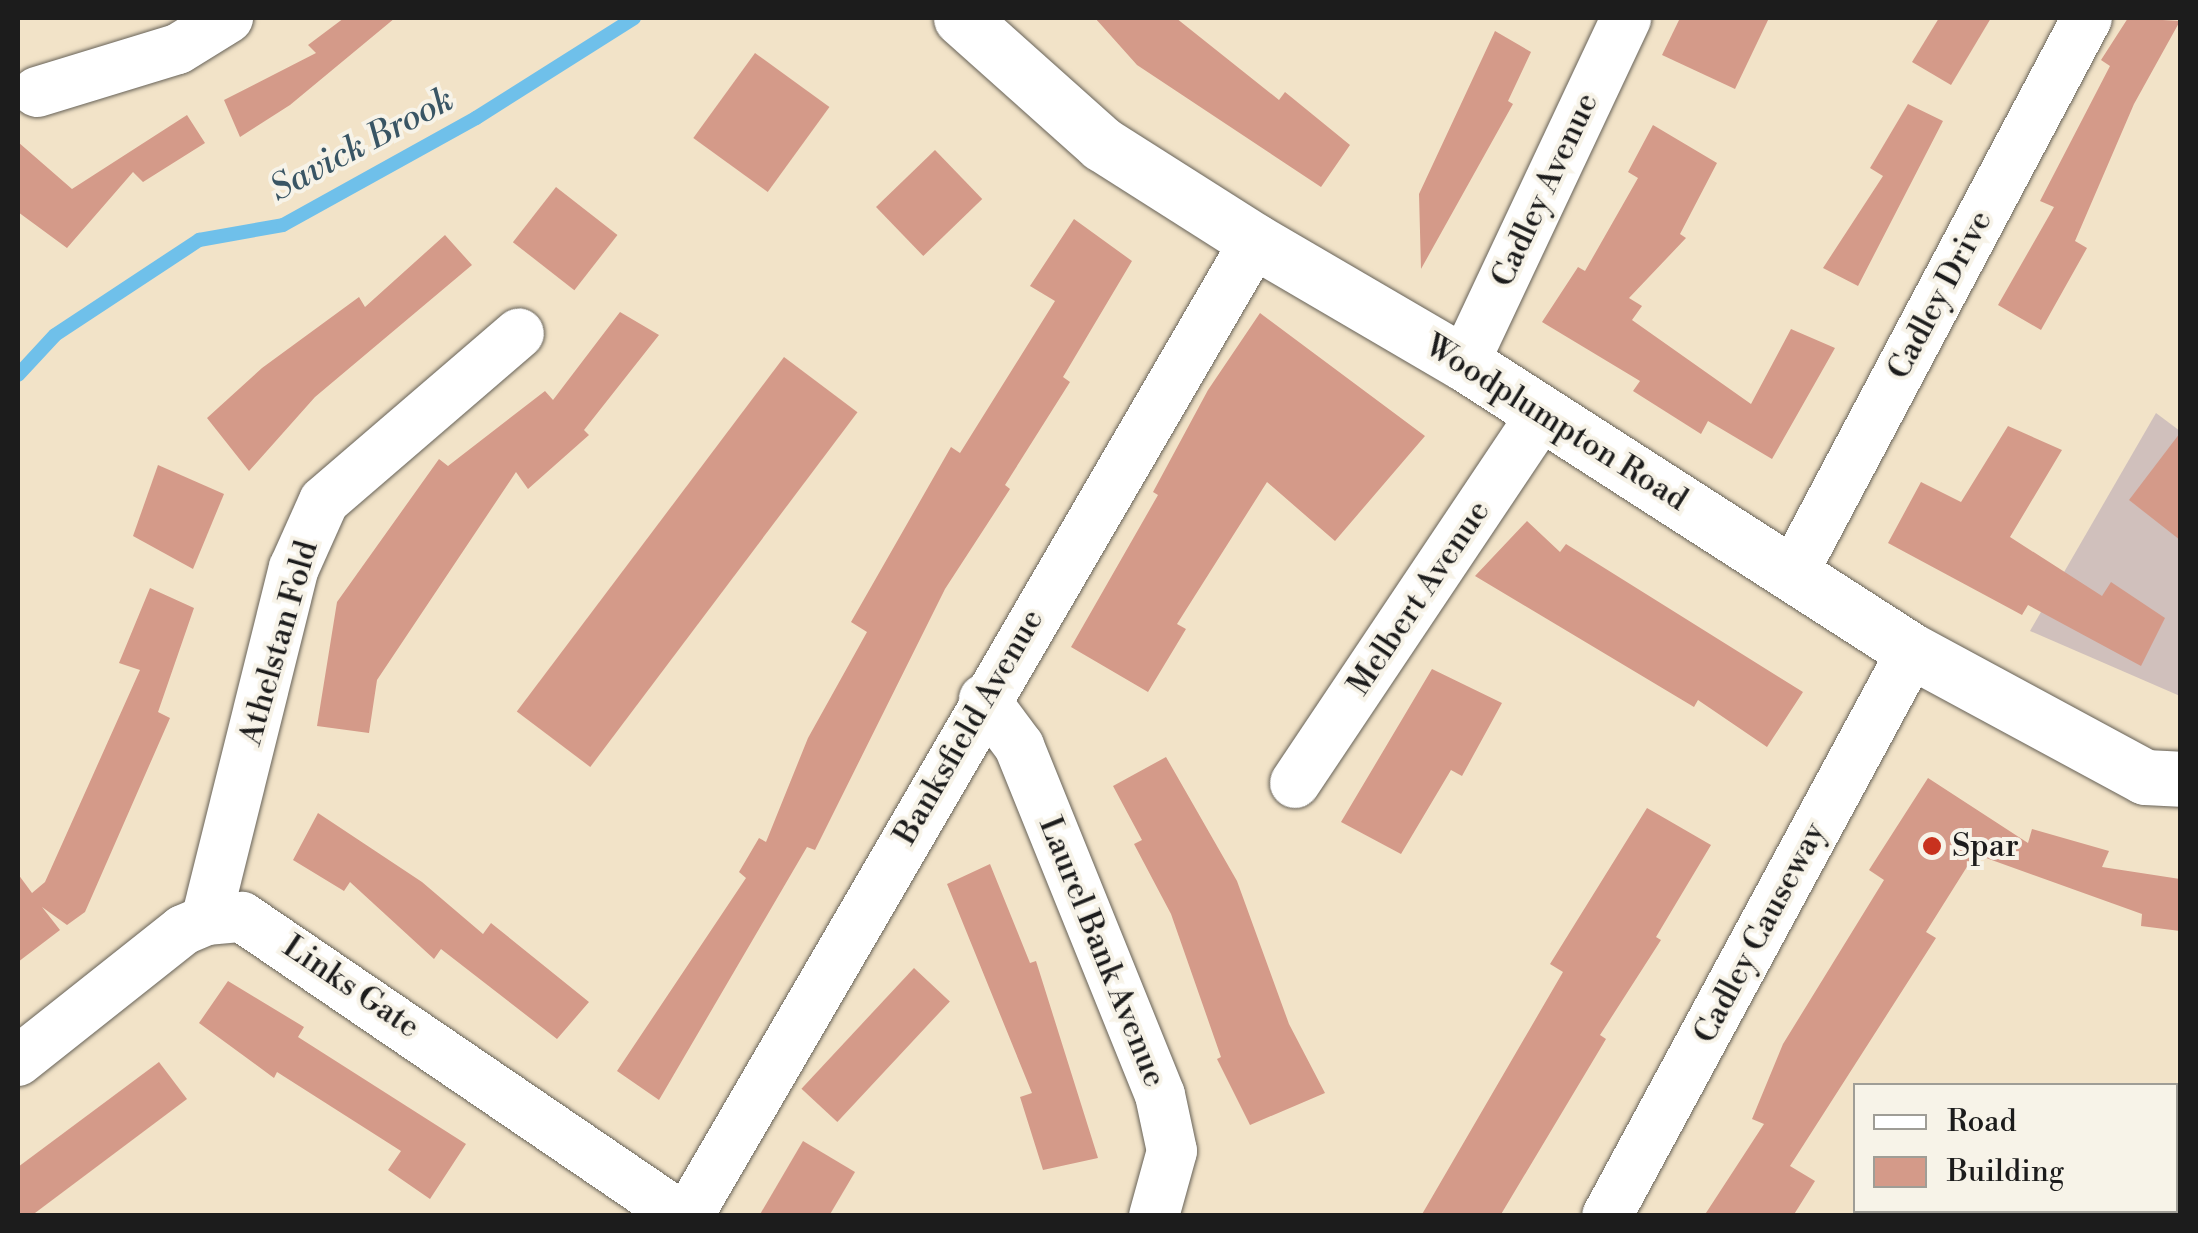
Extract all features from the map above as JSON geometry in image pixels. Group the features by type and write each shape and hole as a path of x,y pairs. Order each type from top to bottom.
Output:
{"main road":[{"name":"Woodplumpton Road","path":"962,18 1102,144 1254,241 1464,363 1912,651 2145,777 2180,779"}],"street":[{"path":"37,92 178,49 228,18"},
{"name":"Cadley Avenue","path":"1464,363 1626,18"},
{"name":"Cadley Drive","path":"1793,574 2088,18"},
{"name":"Banksfield Avenue","path":"685,1216 1254,241"},
{"name":"Athelstan Fold","path":"206,920 294,568 324,501 519,334"},
{"name":"Melbert Avenue","path":"1295,783 1542,412"},
{"name":"Cadley Causeway","path":"1607,1216 1912,651"},
{"name":"Laurel Bank Avenue","path":"984,699 1019,746 1160,1095 1172,1151 1154,1216"},
{"name":"Links Gate","path":"206,920 242,917 278,937 685,1216"},
{"path":"18,1061 206,920"}],"shaded area":[{"path":"2156,413 2180,431 2180,696 2030,631"}],"building":[{"path":"344,18 395,18 290,105 240,137 224,100 316,53 308,45"},
{"path":"1095,18 1176,18 1279,100 1285,92 1350,145 1321,187 1137,65"},
{"path":"1680,18 1769,18 1735,89 1662,55"},
{"path":"1939,18 1991,18 1951,85 1912,62"},
{"path":"2128,18 2180,21 2134,104 2075,241 2087,248 2041,330 1998,305 2054,207 2040,201 2110,66 2101,60"},
{"path":"1495,31 1531,52 1508,101 1513,104 1421,269 1419,194"},
{"path":"755,53 829,107 768,192 693,138"},
{"path":"1908,104 1943,121 1858,286 1823,268 1883,176 1870,168"},
{"path":"187,115 205,143 143,182 133,172 67,248 18,212 18,142 72,189"},
{"path":"1653,125 1717,163 1680,234 1686,238 1629,298 1642,306 1632,320 1751,404 1791,329 1835,348 1772,459 1708,421 1701,434 1633,391 1640,381 1542,322 1578,267 1585,271 1638,178 1628,172"},
{"path":"935,150 982,199 923,256 876,207"},
{"path":"556,187 617,235 574,290 513,242"},
{"path":"1074,219 1132,261 1063,377 1070,382 1005,485 1010,489 945,589 815,850 807,847 659,1100 617,1071 746,878 739,872 759,838 766,842 808,738 867,632 851,622 951,447 960,453 1055,301 1030,286"},
{"path":"445,235 472,265 315,397 249,471 207,418 262,368 359,297 365,307"},
{"path":"620,312 659,335 584,430 589,435 528,489 516,472 377,680 369,733 317,726 337,602 439,459 448,466 545,391 553,400"},
{"path":"1260,313 1425,436 1335,541 1267,482 1177,624 1186,629 1148,692 1071,647 1158,495 1153,492 1208,390"},
{"path":"784,357 857,412 590,767 517,712"},
{"path":"2008,426 2062,450 2010,537 2102,596 2111,582 2165,618 2141,666 2028,605 2022,615 1888,543 1921,482 1961,502"},
{"path":"2180,433 2180,540 2129,500"},
{"path":"158,465 224,494 193,569 133,536"},
{"path":"1527,521 1560,552 1566,544 1803,692 1767,747 1698,700 1694,707 1475,576"},
{"path":"150,588 194,608 158,712 170,718 85,912 67,925 42,907 60,930 18,962 18,874 32,893 45,882 140,670 119,663"},
{"path":"1432,669 1502,703 1462,776 1451,770 1401,854 1341,822"},
{"path":"1166,757 1237,881 1289,1024 1325,1093 1250,1125 1217,1059 1221,1057 1171,914 1134,844 1142,840 1113,786"},
{"path":"1928,778 2028,843 2032,829 2109,851 2102,867 2180,879 2180,931 2141,926 2142,914 1975,854 1926,932 1936,938 1790,1166 1815,1181 1793,1216 1704,1216 1764,1124 1752,1119 1783,1044 1884,880 1869,870"},
{"path":"1647,808 1711,845 1656,937 1661,940 1600,1035 1606,1039 1500,1216 1421,1216 1563,972 1550,964"},
{"path":"318,813 422,882 483,934 491,923 589,1002 557,1039 441,949 434,959 350,882 344,891 293,860"},
{"path":"990,864 1030,963 1036,961 1098,1158 1043,1170 1020,1097 1032,1093 947,884"},
{"path":"914,968 950,1001 837,1122 801,1089"},
{"path":"228,981 304,1027 298,1037 466,1144 430,1199 388,1170 401,1151 277,1072 274,1078 199,1023"},
{"path":"159,1062 187,1099 31,1216 18,1216 18,1167"},
{"path":"803,1141 855,1172 829,1216 759,1216"}],"waterway":[{"name":"Savick Brook","path":"18,375 55,335 199,240 283,225 476,118 634,18"}],"place":[{"name":"Spar","path":"1932,846"}]}
